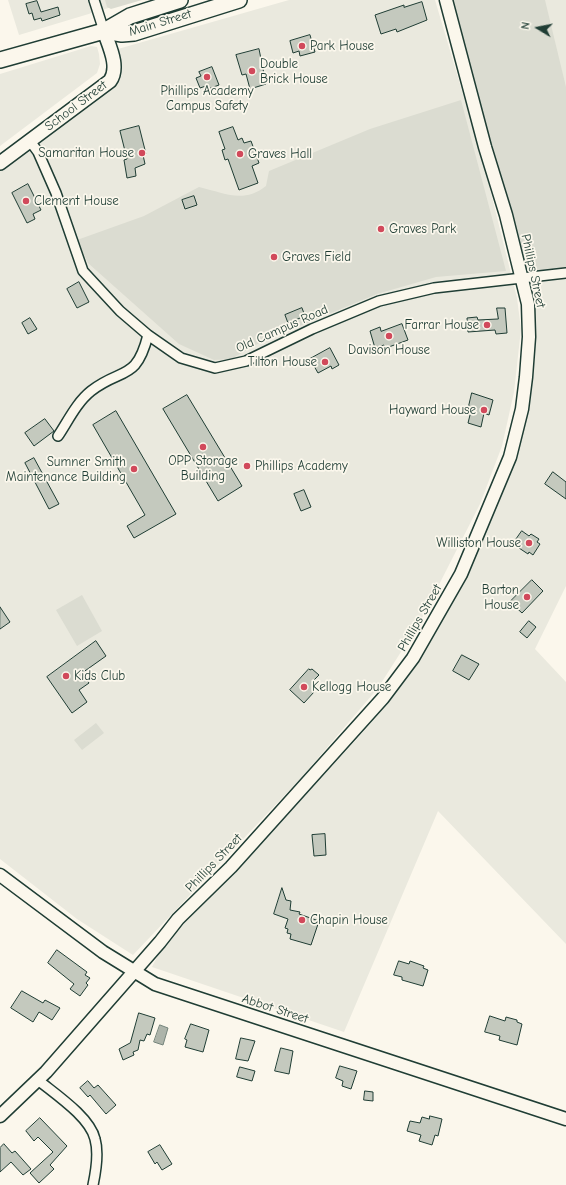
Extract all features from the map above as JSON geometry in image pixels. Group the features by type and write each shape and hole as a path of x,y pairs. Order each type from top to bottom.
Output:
{"main road":[{"name":"Main Street","path":"0,60 104,31 130,16 180,0"},
{"name":"Main Street","path":"104,31 122,34 134,33 238,0"},
{"name":"School Street","path":"0,163 107,84 112,78 113,58 104,31"}],"street":[{"path":"94,0 104,31"},
{"name":"Phillips Street","path":"0,1116 38,1080 134,972 178,919 231,867 383,698 413,658 432,628 461,574 510,457 522,409 527,369 529,322 522,278 506,215 483,142 446,0"},
{"name":"Old Campus Road","path":"30,141 38,152 56,192 83,271 120,312 148,335 181,358 215,368 246,361 312,329 379,302 434,288 566,273"},
{"path":"58,436 82,400 92,390 131,370 139,360 148,335"},
{"name":"Abbot Street","path":"0,874 66,925 134,972 155,984 566,1120"},
{"path":"38,1080 85,1120 95,1138 96,1157 92,1185"}],"shaded area":[{"path":"8,0 135,0 19,35"},
{"path":"105,0 142,0 111,9 107,7"},
{"name":"Phillips Academy","path":"289,0 435,0 484,165 517,298 521,329 514,392 502,446 480,504 420,622 378,688 301,778 133,955 77,919 0,859 0,169 117,82 121,72 118,49"},
{"path":"442,0 545,0 566,87 566,273 522,278"},
{"path":"451,0 566,0 566,586 535,649 566,682 566,944 438,811 344,1032 152,967 158,955 184,924 243,863 386,706 421,654 484,530 511,469 534,318 531,288"},
{"path":"91,46 97,47 99,54 100,64 97,73 0,146 0,74"},
{"path":"461,100 506,271 436,277 377,294 261,342 231,359 214,360 179,344 88,263 77,240 144,216 199,187 234,196 249,195 266,186 269,171 370,129"},
{"path":"82,595 102,631 77,646 56,610"},
{"path":"96,723 104,733 82,750 74,740"},
{"path":"160,1025 168,1028 163,1045 154,1042"}],"building":[{"path":"37,1 41,12 58,7 60,15 42,21 41,18 34,20 32,13 29,14 26,4"},
{"path":"422,2 427,20 397,32 396,29 381,34 375,15 404,5 404,7"},
{"name":"Park House","path":"310,35 315,52 300,56 299,51 293,53 290,41"},
{"name":"Double Brick House","path":"259,49 266,84 250,89 246,74 242,75 236,55"},
{"name":"Phillips Academy Campus Safety","path":"212,67 219,85 208,89 206,86 200,88 196,78 201,76 199,72"},
{"name":"Samaritan House","path":"139,126 146,154 143,155 145,164 135,168 136,176 127,178 124,160 127,159 120,131"},
{"name":"Graves Hall","path":"233,127 238,140 242,138 244,143 251,141 259,163 252,166 258,183 239,190 228,159 225,160 222,150 225,149 219,132"},
{"name":"Clement House","path":"28,184 41,210 33,214 35,219 27,223 12,193"},
{"path":"194,196 197,205 185,209 182,200"},
{"path":"79,282 89,302 77,308 67,289"},
{"path":"302,308 305,316 288,323 285,315"},
{"name":"Farrar House","path":"497,308 505,308 507,333 496,334 495,330 468,332 467,318 477,317 478,320 498,319"},
{"path":"30,318 37,329 28,334 22,323"},
{"name":"Davison House","path":"402,324 408,340 386,348 384,345 375,348 370,331 380,327 381,331"},
{"name":"Tilton House","path":"330,348 339,365 332,369 331,366 318,373 310,359"},
{"name":"Hayward House","path":"472,393 493,400 489,415 484,413 481,427 468,423 472,407 469,406"},
{"name":"OPP Storage Building","path":"187,395 242,486 218,501 163,409"},
{"name":"Sumner Smith Maintenance Building","path":"116,411 176,514 134,538 127,526 145,515 93,425"},
{"path":"45,419 54,431 34,446 25,433"},
{"path":"34,458 59,504 49,509 25,463"},
{"path":"553,472 566,482 566,499 545,484"},
{"path":"304,490 311,507 301,511 294,494"},
{"name":"Williston House","path":"522,531 529,536 531,534 539,539 537,542 540,544 533,555 529,552 528,554 519,548 522,545 515,541"},
{"name":"Barton House","path":"532,580 543,591 522,613 510,602"},
{"path":"0,607 10,622 0,629"},
{"path":"529,621 536,627 527,638 520,632"},
{"name":"Kids Club","path":"96,641 106,656 82,673 89,683 79,690 87,702 72,713 47,677"},
{"path":"462,655 479,664 469,680 453,671"},
{"name":"Kellogg House","path":"309,669 312,669 319,675 314,680 318,684 312,690 314,692 304,703 290,690"},
{"path":"325,834 326,855 314,856 312,835"},
{"name":"Chapin House","path":"282,888 286,900 291,901 290,910 300,912 299,914 319,921 311,945 290,939 291,934 287,933 288,929 285,928 288,919 274,914"},
{"path":"57,950 87,972 85,975 90,978 86,983 88,985 80,996 70,989 74,984 48,963"},
{"path":"399,961 409,964 410,961 424,966 423,968 428,970 423,986 402,980 402,977 394,975"},
{"path":"22,991 43,1003 45,1000 60,1008 52,1020 39,1012 33,1022 11,1008"},
{"path":"139,1013 155,1018 150,1035 147,1034 144,1041 140,1040 138,1050 133,1052 134,1055 123,1060 119,1049 130,1043"},
{"path":"490,1016 505,1021 506,1017 517,1020 517,1022 522,1024 517,1045 499,1040 500,1036 485,1032"},
{"path":"191,1024 209,1030 203,1052 185,1047 187,1040 185,1039"},
{"path":"241,1038 255,1041 248,1061 236,1059"},
{"path":"281,1048 293,1051 289,1074 275,1071"},
{"path":"340,1066 357,1071 351,1089 342,1086 343,1081 336,1078"},
{"path":"240,1067 255,1071 252,1081 237,1077"},
{"path":"88,1081 94,1088 98,1085 116,1105 106,1114 90,1095 88,1097 80,1088"},
{"path":"365,1091 373,1092 373,1101 364,1100"},
{"path":"430,1116 442,1119 438,1136 435,1135 432,1145 419,1141 421,1135 407,1131 410,1121 420,1123 422,1117 429,1119"},
{"path":"40,1118 67,1146 50,1165 54,1169 39,1183 30,1173 53,1152 38,1137 34,1141 26,1131"},
{"path":"4,1144 12,1153 15,1151 31,1169 23,1175 11,1162 0,1172 0,1148"},
{"path":"160,1145 172,1164 162,1170 157,1162 155,1164 148,1152"}],"place":[{"name":"Park House","path":"302,46"},
{"name":"Double Brick House","path":"252,71"},
{"name":"Phillips Academy Campus Safety","path":"207,77"},
{"name":"Samaritan House","path":"142,153"},
{"name":"Graves Hall","path":"240,154"},
{"name":"Clement House","path":"26,201"},
{"name":"Graves Park","path":"381,229"},
{"name":"Graves Field","path":"274,257"},
{"name":"Farrar House","path":"487,325"},
{"name":"Davison House","path":"389,336"},
{"name":"Tilton House","path":"325,362"},
{"name":"Hayward House","path":"484,410"},
{"name":"OPP Storage Building","path":"203,447"},
{"name":"Phillips Academy","path":"247,466"},
{"name":"Sumner Smith Maintenance Building","path":"134,469"},
{"name":"Williston House","path":"529,543"},
{"name":"Barton House","path":"527,597"},
{"name":"Kids Club","path":"66,676"},
{"name":"Kellogg House","path":"304,687"},
{"name":"Chapin House","path":"302,920"}]}
